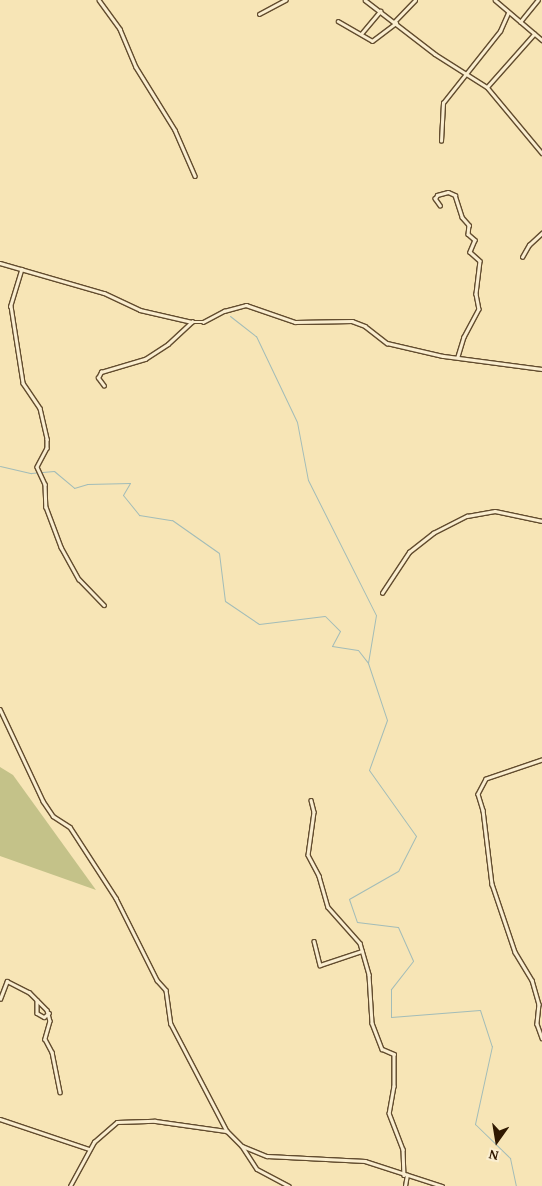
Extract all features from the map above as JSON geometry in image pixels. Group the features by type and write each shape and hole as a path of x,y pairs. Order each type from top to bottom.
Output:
{"street":[{"path":"98,0 120,29 136,67 175,130 195,176"},
{"path":"259,14 285,0"},
{"path":"365,0 456,69 466,73 487,87 542,153"},
{"path":"338,21 372,41 395,23 415,0"},
{"path":"520,22 538,0"},
{"path":"497,1 508,13 542,40"},
{"path":"361,34 380,11"},
{"path":"441,141 443,102 504,25 508,13"},
{"path":"487,87 534,34"},
{"path":"440,206 435,199 437,195 448,192 455,195 469,225 468,234 475,240 470,252 480,261 476,294 479,309 462,343 458,358"},
{"path":"522,257 532,241 542,233"},
{"path":"0,262 104,294 140,310 192,322 204,322 224,311 246,305 295,322 352,321 365,326 387,343 458,358 542,369"},
{"path":"22,269 11,306 24,383 40,408 47,438 47,448 38,467 44,484 46,507 61,547 79,579 104,605"},
{"path":"104,386 98,378 101,372 145,359 168,344 192,322"},
{"path":"382,593 409,552 433,533 466,516 495,511 542,521"},
{"path":"0,709 43,802 53,816 70,827 116,898 157,980 166,990 172,1026 227,1132 242,1146 257,1168 289,1186"},
{"path":"542,760 486,779 478,794 483,810 492,884 516,952 532,980 539,1004 538,1024 542,1038"},
{"path":"311,800 314,812 308,855 321,880 327,905 358,939 369,975 372,1023 380,1045 394,1054 394,1082 389,1113 403,1150 405,1186"},
{"path":"314,941 320,965 362,951"},
{"path":"0,999 7,981 29,992 49,1013 50,1026 45,1036 52,1052 60,1092"},
{"path":"37,1000 36,1014 44,1017 49,1013"},
{"path":"0,1119 89,1149"},
{"path":"70,1186 89,1149 101,1133 119,1122 162,1121 227,1132"},
{"path":"242,1146 275,1157 365,1160 442,1186"}],"shaded area":[{"path":"0,767 13,775 96,890 0,856"}],"waterway":[{"path":"230,316 256,336 297,422 308,480 376,615 368,663"},
{"path":"0,466 31,473 54,471 74,488 87,484 130,483 123,495 139,515 172,520 219,553 225,601 259,624 325,616 340,631 332,646 358,650 368,663 387,720 369,770 416,836 398,871 349,899 357,922 398,927 413,961 391,989 391,1017 480,1010 492,1046 475,1124 510,1158 516,1186"}]}
